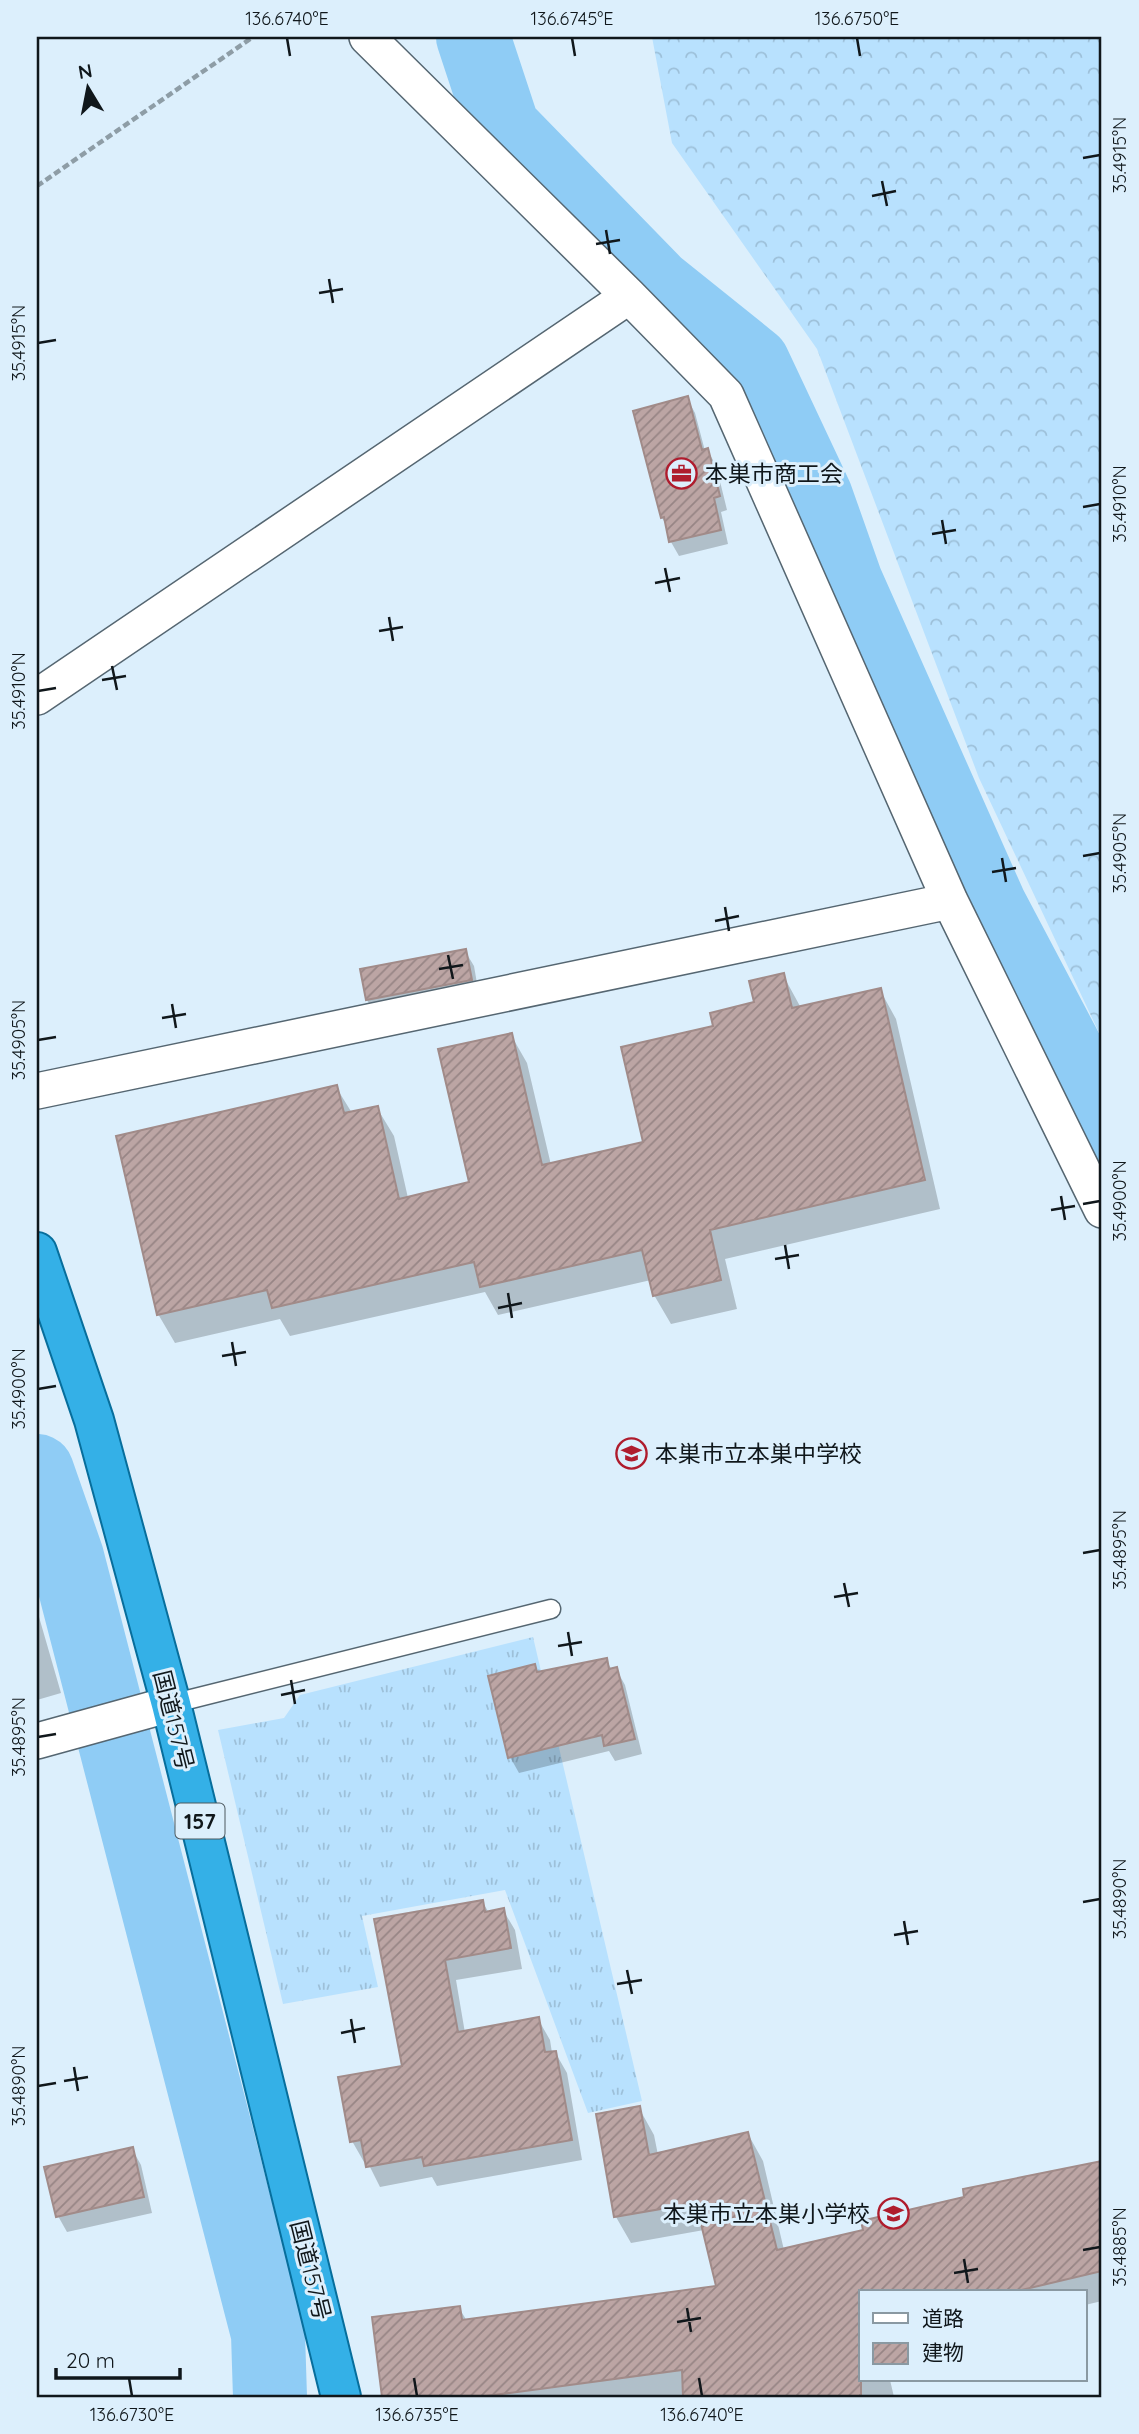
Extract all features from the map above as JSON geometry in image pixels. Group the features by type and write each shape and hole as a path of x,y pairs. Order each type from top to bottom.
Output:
{"highway":[{"name":"国道157号","path":"37,1252 94,1420 171,1703 341,2397"}],"street":[{"path":"367,37 726,395 950,901 1102,1210"},
{"path":"37,697 629,296"},
{"path":"37,1091 950,901"},
{"path":"37,1741 171,1703"}],"lane":[{"path":"171,1703 551,1609"}],"path":[{"path":"37,186 253,37"}],"green space":[{"path":"652,37 1102,37 1102,1039 979,778 817,349 672,143"},
{"path":"533,1637 642,2101 588,2113 505,1890 362,1916 378,1987 283,2004 218,1730 284,1718 300,1695"}],"building":[{"name":"本巣市商工会","path":"688,396 702,450 708,448 720,496 714,498 721,530 669,542 633,411"},
{"path":"466,949 472,980 366,1000 360,969"},
{"path":"784,973 792,1008 881,988 925,1180 710,1230 721,1280 653,1296 642,1250 480,1287 474,1262 272,1308 267,1290 157,1315 116,1136 337,1085 344,1113 378,1106 399,1199 469,1182 438,1049 512,1033 542,1165 643,1142 621,1047 713,1026 710,1013 754,1002 749,981"},
{"path":"607,1658 609,1669 617,1667 635,1739 604,1746 602,1735 508,1758 488,1676 535,1664 537,1672"},
{"path":"483,1900 485,1912 504,1908 511,1948 445,1960 458,2032 539,2017 545,2052 556,2051 572,2140 424,2166 422,2157 366,2167 361,2140 350,2142 338,2077 402,2066 374,1919"},
{"path":"640,2106 649,2155 748,2132 777,2250 863,2230 861,2221 964,2197 963,2189 1102,2161 1102,2271 1021,2290 859,2290 861,2397 683,2397 682,2370 479,2397 382,2397 372,2317 460,2306 462,2320 716,2286 696,2203 614,2217 596,2114"},
{"path":"133,2147 144,2197 56,2217 44,2167"}],"waterway":[{"path":"473,37 503,128 656,285 753,363 816,497 846,582 990,906 1102,1125"},
{"path":"37,1471 67,1557 268,2334 270,2397"}],"place":[{"name":"本巣市商工会","path":"682,473"},
{"name":"本巣市立本巣中学校","path":"632,1453"},
{"name":"本巣市立本巣小学校","path":"893,2213"}]}
